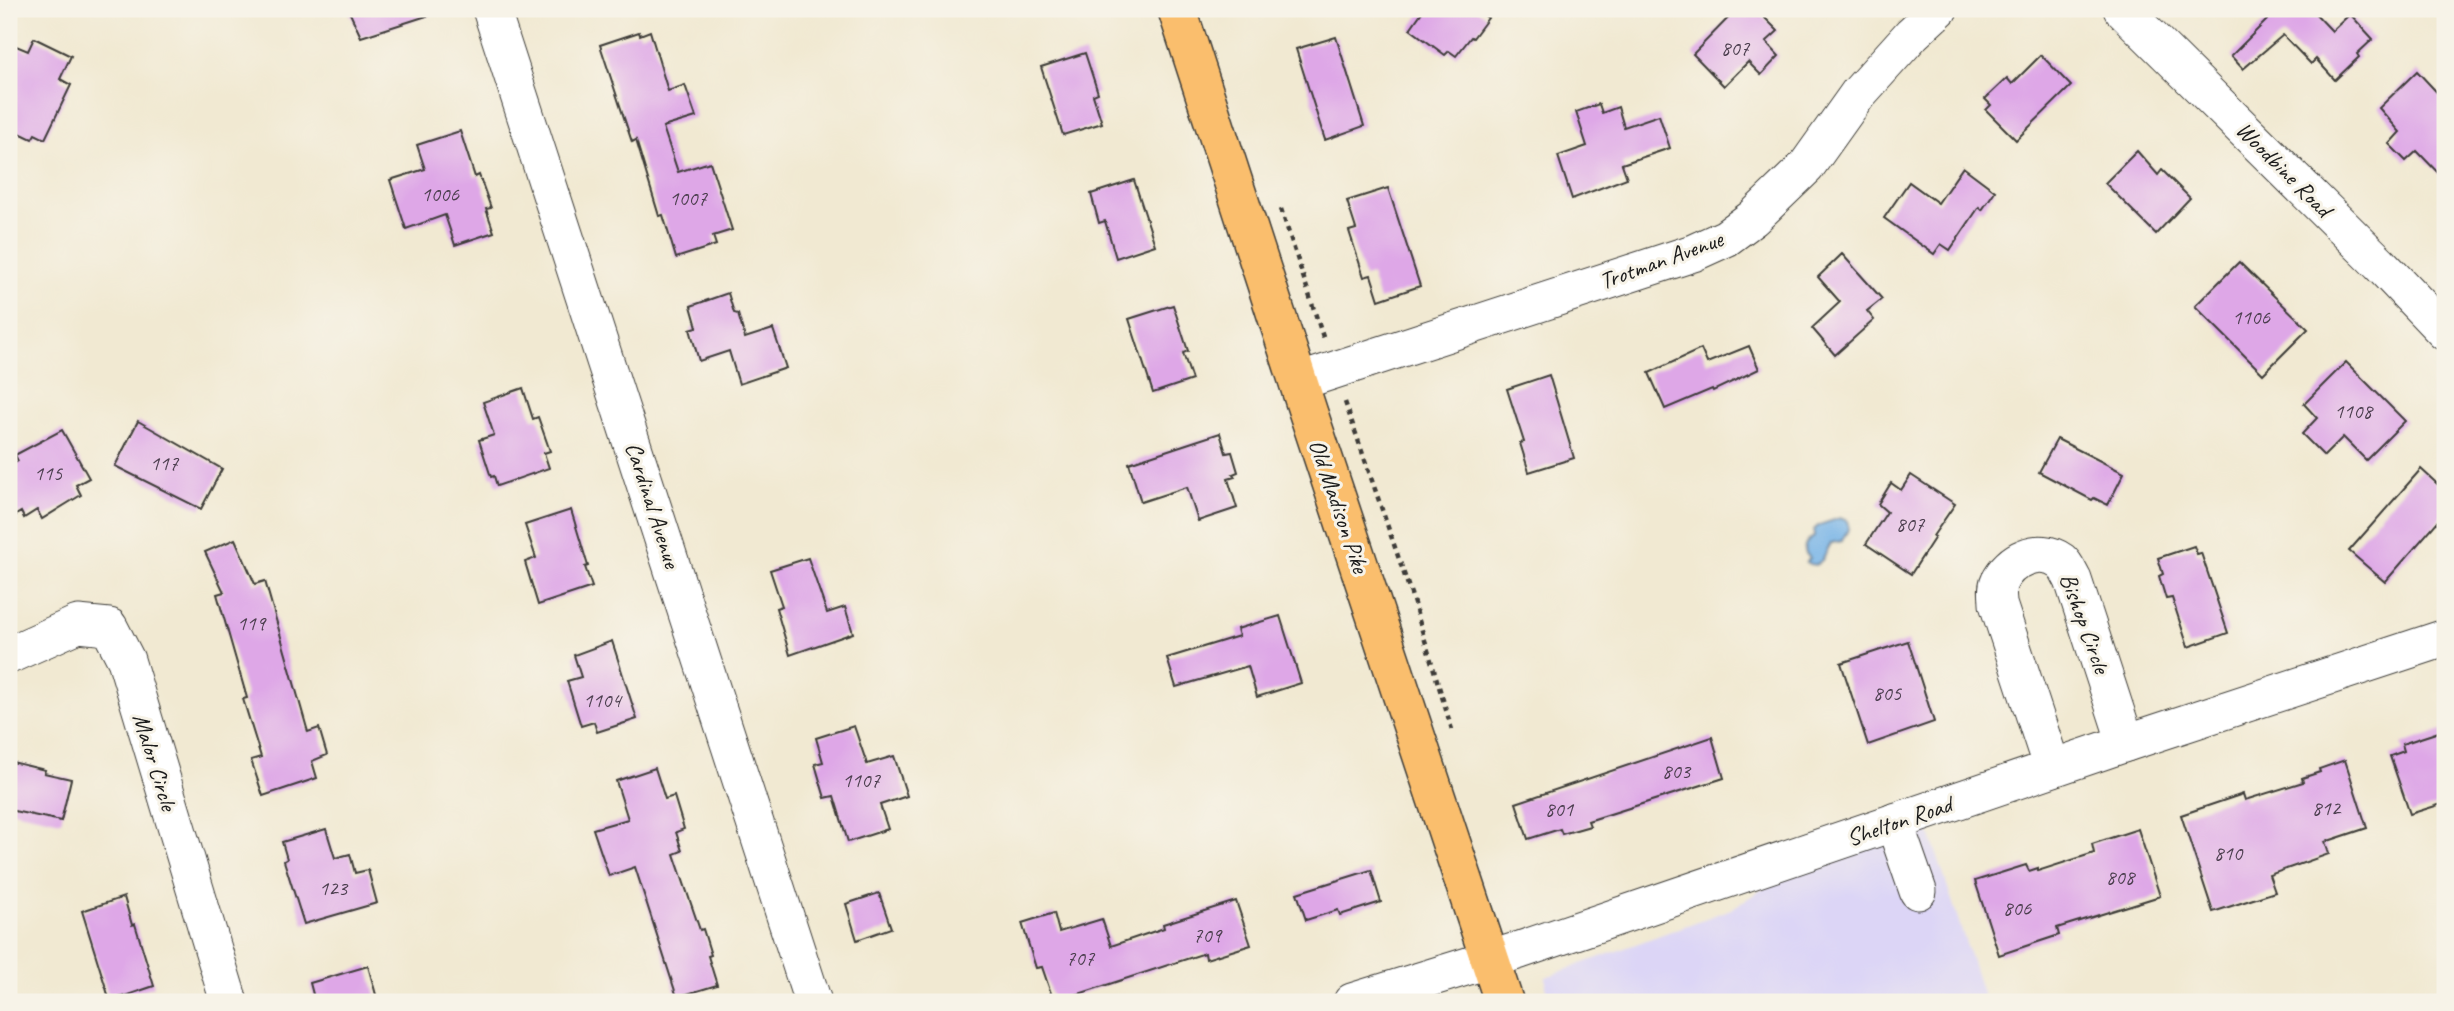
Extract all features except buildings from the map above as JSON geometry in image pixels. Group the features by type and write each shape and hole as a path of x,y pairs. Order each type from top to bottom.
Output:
{"main road":[{"name":"Old Madison Pike","path":"1185,11 1298,382 1504,1002"}],"street":[{"name":"Cardinal Avenue","path":"491,9 813,1002"},
{"name":"Trotman Avenue","path":"1298,382 1693,253 1726,238 1753,218 1806,167 1858,94 1912,34 1939,9"},
{"name":"Woodbine Road","path":"2122,9 2380,264 2445,332"},
{"name":"Bishop Circle","path":"2052,768 1998,604 1997,584 2008,567 2022,558 2042,554 2061,561 2073,580 2126,743"},
{"name":"Malor Circle","path":"9,655 78,624 109,627 126,660 229,1002"},
{"name":"Shelton Road","path":"1352,1002 1490,960 2126,743 2445,638"},
{"path":"1894,822 1918,891"}],"path":[{"path":"1279,203 1411,594"}],"shaded area":[{"path":"1927,824 1985,1002 1546,1002 1546,977 1731,909 1783,876"}],"water":[{"path":"1840,518 1847,521 1848,527 1842,541 1831,543 1822,560 1815,565 1806,563 1810,558 1805,552 1805,546 1814,537 1814,530 1819,525"}]}
